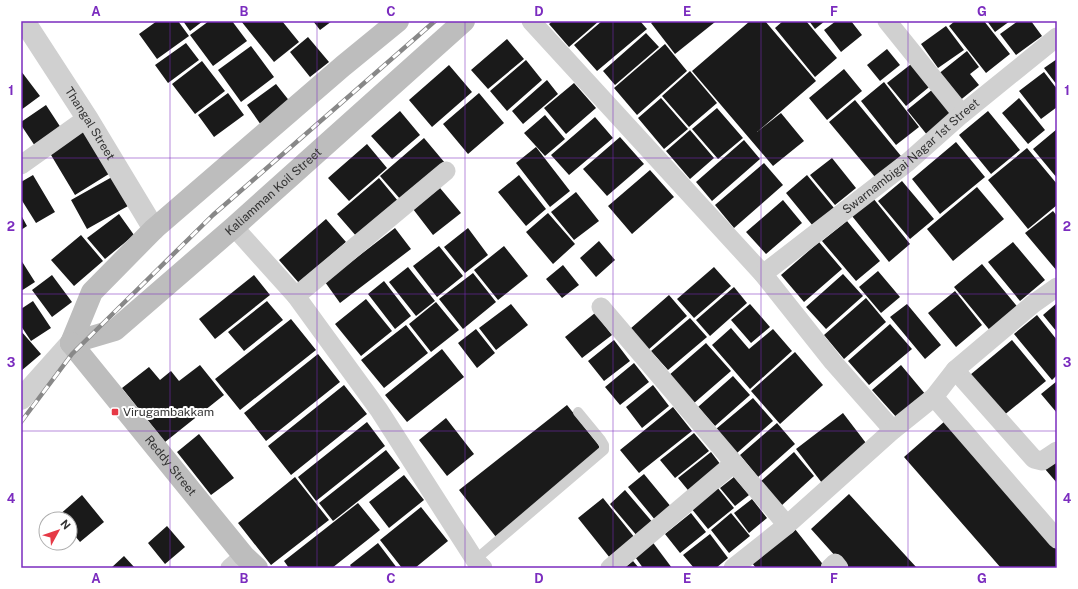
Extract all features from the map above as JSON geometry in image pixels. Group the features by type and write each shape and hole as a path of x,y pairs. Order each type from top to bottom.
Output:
{"main road":[{"path":"71,343 92,292 154,229 398,21"},
{"name":"Kaliamman Koil Street","path":"71,343 115,330 234,227 464,21"},
{"name":"Reddy Street","path":"71,343 244,564"}],"street":[{"path":"531,21 763,274 833,362 893,430"},
{"path":"887,21 962,114"},
{"name":"Thangal Street","path":"25,29 87,118 154,229"},
{"name":"Swarnambigai Nagar 1st Street","path":"763,274 908,162 962,114 1057,37"},
{"path":"21,165 87,118"},
{"path":"296,296 446,171"},
{"path":"234,227 296,296 379,410 479,564"},
{"path":"732,568 787,524 893,430 934,397 955,370 1034,304 1057,287"},
{"path":"601,307 787,524"},
{"path":"21,399 71,343"},
{"path":"955,370 1034,459 1042,461 1057,451"},
{"path":"934,397 1057,539"},
{"path":"610,568 734,463"},
{"path":"830,568 835,563 839,568"}],"lane":[{"path":"479,564 604,450 604,445 601,440 578,412"}],"building":[{"path":"157,21 178,21 189,36 157,59 139,34"},
{"path":"183,21 203,21 190,31"},
{"path":"209,21 232,21 247,41 213,66 190,35"},
{"path":"241,21 282,21 299,42 274,62"},
{"path":"313,21 332,21 320,30"},
{"path":"553,21 599,21 569,47 549,24"},
{"path":"602,21 640,21 647,29 597,71 574,45"},
{"path":"654,21 715,22 675,54 651,23"},
{"path":"750,21 765,21 816,81 757,132 781,113 804,141 773,166 692,71"},
{"path":"783,21 806,21 837,58 815,77 775,28"},
{"path":"809,21 825,21 815,29"},
{"path":"836,21 851,21 862,35 841,52 824,30"},
{"path":"955,21 984,21 1010,54 986,73 949,26"},
{"path":"987,21 1010,21 995,32"},
{"path":"1018,21 1031,21 1042,36 1016,55 1000,34"},
{"path":"946,26 964,50 938,68 921,44"},
{"path":"646,33 659,47 615,85 603,71"},
{"path":"308,37 329,62 310,77 290,52"},
{"path":"507,39 524,59 488,89 471,70"},
{"path":"186,43 199,60 168,83 155,65"},
{"path":"665,44 687,71 637,115 614,88"},
{"path":"251,46 274,77 241,102 218,70"},
{"path":"887,49 900,65 880,81 867,65"},
{"path":"967,51 979,67 970,74 979,85 958,102 937,75"},
{"path":"1057,59 1057,85 1044,68"},
{"path":"526,60 542,80 507,111 490,91"},
{"path":"202,61 225,91 195,114 172,84"},
{"path":"915,61 934,83 906,106 887,83"},
{"path":"449,65 472,92 432,127 409,100"},
{"path":"844,69 862,91 827,120 809,98"},
{"path":"21,71 40,96 21,110"},
{"path":"690,71 717,103 689,127 662,96"},
{"path":"1044,72 1057,89 1057,107 1041,119 1019,91"},
{"path":"547,80 558,94 523,124 512,111"},
{"path":"884,82 919,127 896,145 861,101"},
{"path":"574,83 596,108 566,134 544,108"},
{"path":"276,84 291,103 261,125 247,105"},
{"path":"933,89 954,115 928,136 907,110"},
{"path":"228,93 244,115 214,137 198,115"},
{"path":"479,93 504,123 468,154 443,124"},
{"path":"661,98 688,129 664,149 638,118"},
{"path":"1019,98 1045,130 1028,144 1002,113"},
{"path":"855,100 901,156 875,177 829,122"},
{"path":"46,105 63,131 37,149 21,125 21,122"},
{"path":"717,108 743,138 718,159 692,129"},
{"path":"400,111 420,135 392,159 371,136"},
{"path":"988,111 1020,150 991,174 959,135"},
{"path":"545,115 565,139 545,156 524,133"},
{"path":"595,117 613,138 569,175 551,155"},
{"path":"85,128 112,172 75,195 48,150"},
{"path":"1057,129 1057,178 1033,149"},
{"path":"690,130 714,158 690,179 666,151"},
{"path":"620,137 644,164 607,196 583,169"},
{"path":"424,138 445,163 401,200 380,176"},
{"path":"744,140 760,159 712,201 696,182"},
{"path":"956,142 985,177 940,214 912,179"},
{"path":"367,144 387,168 349,201 328,178"},
{"path":"536,147 570,191 550,207 516,163"},
{"path":"1027,148 1057,184 1057,205 1028,229 988,180"},
{"path":"832,158 856,188 835,205 810,175"},
{"path":"764,163 783,185 734,228 715,205"},
{"path":"650,170 674,197 632,234 608,206"},
{"path":"33,175 55,212 36,223 21,199 21,182"},
{"path":"519,175 546,209 526,226 498,192"},
{"path":"807,175 834,208 813,226 786,193"},
{"path":"112,177 128,206 87,229 71,200"},
{"path":"379,178 398,201 357,237 337,214"},
{"path":"902,181 934,219 910,239 878,201"},
{"path":"977,187 1004,219 953,261 927,229"},
{"path":"440,188 461,213 433,235 413,209"},
{"path":"576,192 599,221 574,240 551,212"},
{"path":"873,198 910,244 889,262 852,216"},
{"path":"783,200 802,223 766,254 746,232"},
{"path":"1053,211 1057,216 1057,271 1025,233"},
{"path":"548,213 575,244 553,264 526,232"},
{"path":"119,214 134,235 105,259 87,238"},
{"path":"21,215 27,226 21,230"},
{"path":"326,219 346,242 299,283 279,260"},
{"path":"847,221 880,261 856,281 822,241"},
{"path":"395,228 411,249 340,303 325,282"},
{"path":"468,228 488,255 465,273 444,247"},
{"path":"81,235 103,261 74,286 51,260"},
{"path":"599,241 615,260 596,277 580,258"},
{"path":"819,242 842,269 804,302 781,275"},
{"path":"1013,242 1045,280 1020,301 988,262"},
{"path":"439,246 463,276 437,297 413,266"},
{"path":"504,246 528,276 498,300 474,270"},
{"path":"21,260 35,282 21,291"},
{"path":"982,264 1020,310 992,333 954,287"},
{"path":"563,265 579,285 562,298 546,279"},
{"path":"408,267 435,301 416,316 389,282"},
{"path":"714,267 731,286 694,318 677,299"},
{"path":"878,271 900,297 881,313 859,287"},
{"path":"473,273 496,302 463,329 439,299"},
{"path":"843,274 863,296 826,329 806,307"},
{"path":"52,275 72,302 52,317 32,290"},
{"path":"254,275 270,295 215,339 199,319"},
{"path":"384,281 411,316 395,329 368,294"},
{"path":"734,287 747,303 710,336 696,320"},
{"path":"955,291 982,325 956,347 928,313"},
{"path":"669,295 687,316 648,350 630,329"},
{"path":"866,298 886,322 844,359 824,335"},
{"path":"366,299 392,331 361,356 335,324"},
{"path":"33,301 51,328 31,341 21,326 21,309"},
{"path":"267,301 283,320 244,351 228,332"},
{"path":"436,302 459,330 431,352 409,324"},
{"path":"1057,303 1057,332 1043,315"},
{"path":"511,304 528,325 496,350 479,328"},
{"path":"750,304 770,327 751,343 731,320"},
{"path":"907,304 941,345 925,359 890,317"},
{"path":"595,313 612,335 582,358 565,337"},
{"path":"1037,315 1057,340 1057,375 1052,380 1014,334"},
{"path":"690,318 707,337 668,370 651,351"},
{"path":"291,319 316,350 240,410 215,379"},
{"path":"890,324 912,349 869,385 848,361"},
{"path":"406,325 428,353 384,388 361,360"},
{"path":"731,328 749,349 773,329 792,351 750,389 712,345"},
{"path":"476,329 495,353 477,368 458,343"},
{"path":"21,331 41,354 21,371"},
{"path":"614,340 630,361 604,381 588,361"},
{"path":"1012,340 1046,381 1003,416 970,375"},
{"path":"706,343 731,371 693,404 668,376"},
{"path":"442,349 464,377 407,422 385,395"},
{"path":"795,352 823,385 780,424 751,391"},
{"path":"318,354 340,382 266,441 244,413"},
{"path":"634,363 649,382 620,405 605,387"},
{"path":"200,365 224,395 165,442 122,388 149,367 160,380 171,371 179,381"},
{"path":"901,365 926,395 898,419 872,390"},
{"path":"733,376 750,395 715,426 698,407"},
{"path":"1057,381 1057,413 1041,394"},
{"path":"344,385 367,414 291,475 268,446"},
{"path":"653,385 669,406 642,428 626,407"},
{"path":"753,398 773,421 737,453 716,429"},
{"path":"567,405 601,448 496,537 459,490"},
{"path":"673,407 692,431 639,473 620,450"},
{"path":"843,413 869,447 822,483 796,449"},
{"path":"446,418 474,454 447,476 419,440"},
{"path":"945,421 1057,550 1057,568 1001,568 904,457"},
{"path":"367,422 385,446 316,501 298,477"},
{"path":"777,423 795,444 758,477 740,455"},
{"path":"694,433 709,451 675,478 660,460"},
{"path":"199,434 234,478 211,495 177,452"},
{"path":"386,450 400,468 333,521 319,503"},
{"path":"711,452 724,469 692,495 678,478"},
{"path":"794,452 814,476 781,506 760,482"},
{"path":"1057,460 1057,483 1045,469"},
{"path":"644,474 672,508 656,521 628,487"},
{"path":"404,475 424,500 389,528 369,502"},
{"path":"295,477 329,520 271,565 238,523"},
{"path":"734,477 749,495 735,506 720,488"},
{"path":"717,487 734,508 708,529 691,508"},
{"path":"625,490 654,524 638,537 610,504"},
{"path":"849,494 917,568 846,568 811,529"},
{"path":"82,495 104,522 80,542 78,540 78,511 64,511"},
{"path":"603,498 635,538 610,558 578,518"},
{"path":"752,499 767,518 749,533 734,513"},
{"path":"358,503 380,530 332,568 289,568 284,561"},
{"path":"421,507 448,541 415,568 402,568 380,540"},
{"path":"691,513 706,532 680,553 665,534"},
{"path":"731,513 750,536 729,553 711,530"},
{"path":"167,526 185,547 165,564 148,543"},
{"path":"795,529 825,567 824,568 756,568 752,563"},
{"path":"710,534 728,558 716,568 694,568 683,555"},
{"path":"651,540 672,568 643,568 633,554"},
{"path":"378,543 397,568 352,568 350,565"},
{"path":"124,556 135,568 111,568"},
{"path":"633,561 639,568 624,568"}],"railway":[{"path":"21,422 72,354 213,215 435,21"}],"place":[{"name":"Virugambakkam","path":"115,412"}]}
